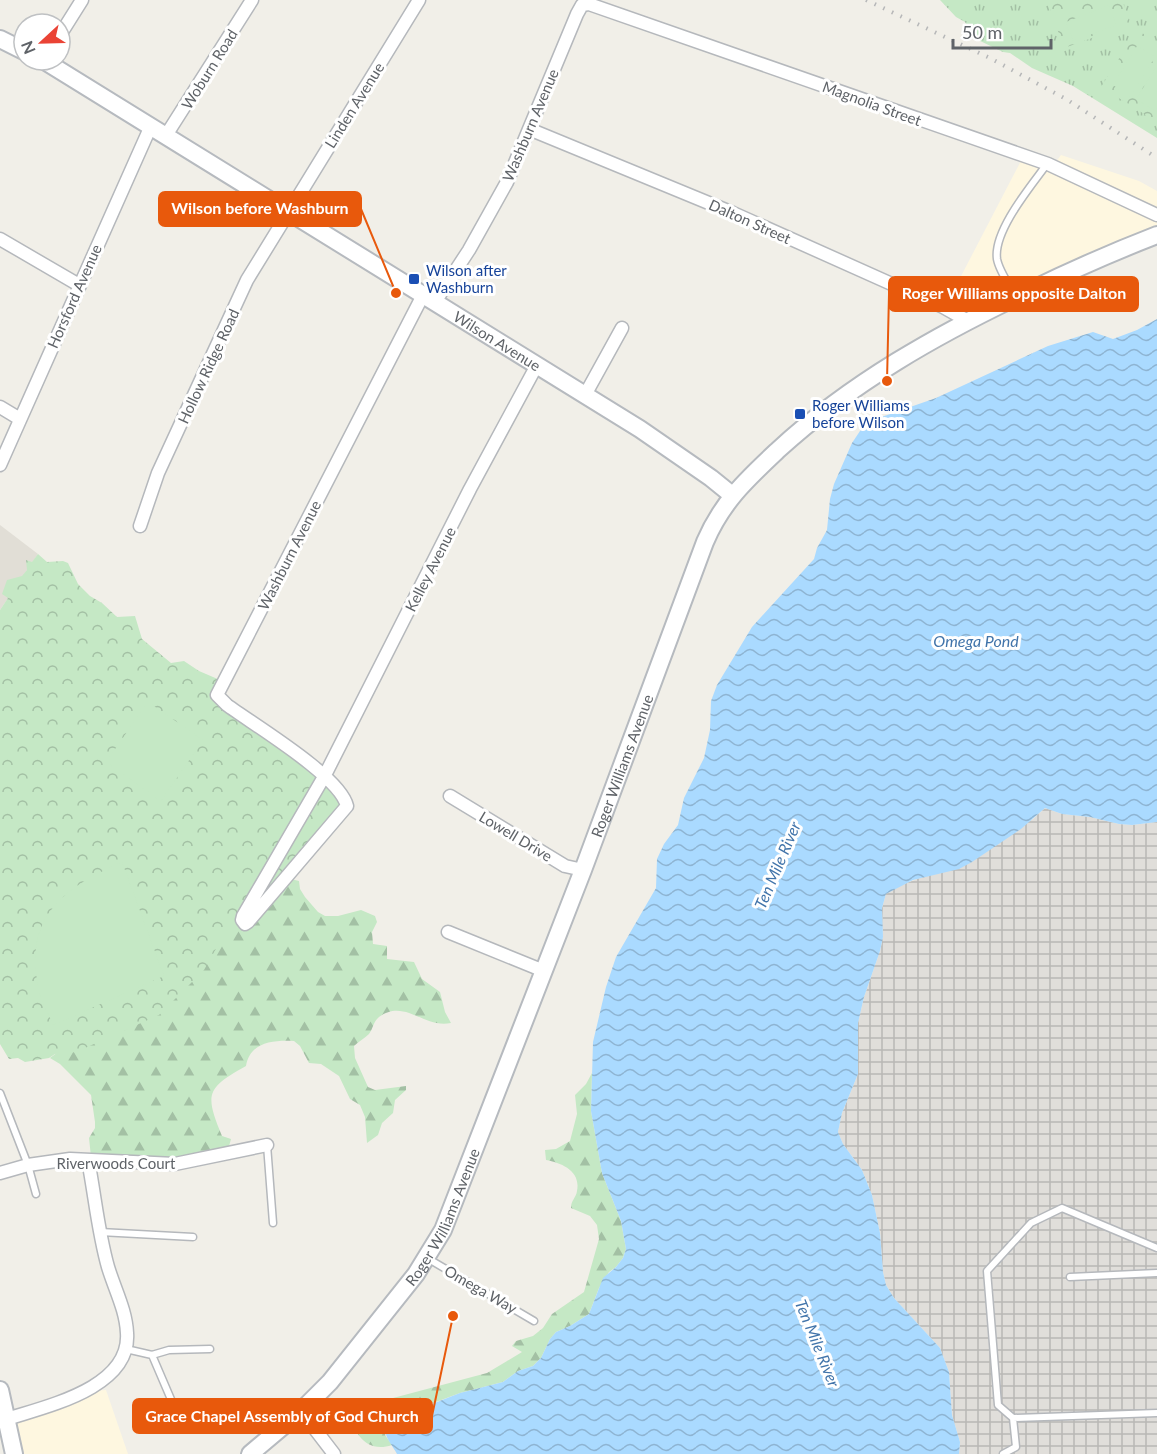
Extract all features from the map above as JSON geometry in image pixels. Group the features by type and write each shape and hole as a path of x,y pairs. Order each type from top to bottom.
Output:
{"main road":[{"name":"Wilson Avenue","path":"63,72 640,429 732,495"},
{"name":"Roger Williams Avenue","path":"250,1454 301,1411 330,1382 427,1258 443,1230 583,870 705,542 715,519 732,495 817,417 917,348 1102,256 1157,235"},
{"path":"0,1390 14,1454"}],"street":[{"path":"72,16 82,0"},
{"name":"Woburn Road","path":"165,137 252,0"},
{"name":"Linden Avenue","path":"289,211 419,0"},
{"name":"Magnolia Street","path":"582,5 589,4 1047,164 1157,215"},
{"name":"Washburn Avenue","path":"325,776 227,705 218,695 429,299 490,214 507,182 582,5"},
{"name":"Horsford Avenue","path":"0,465 150,128"},
{"name":"Dalton Street","path":"529,129 733,213 942,307 968,321"},
{"name":"Hollow Ridge Road","path":"140,526 158,473 238,298 289,211"},
{"path":"0,239 79,285"},
{"path":"585,395 622,328"},
{"name":"Kelley Avenue","path":"325,776 346,800 347,806 245,924 242,920 243,916 325,776 470,489 537,365"},
{"path":"0,407 20,419"},
{"name":"Lowell Drive","path":"450,796 565,866 583,870"},
{"path":"448,932 544,971"},
{"name":"Riverwoods Court","path":"0,1173 28,1165 70,1159 175,1164 267,1145"},
{"path":"7,1419 54,1403 98,1384 111,1375 126,1349 128,1335 125,1316 109,1270 88,1160"},
{"path":"301,1411 334,1454"}],"lane":[{"path":"1016,297 997,261 997,246 1007,223 1047,164"},
{"path":"0,1093 28,1165 36,1194"},
{"path":"267,1145 273,1223"},
{"path":"1003,1454 1016,1447 1013,1418 999,1405 987,1271 1031,1223 1062,1208 1157,1248"},
{"path":"100,1232 193,1237"},
{"name":"Omega Way","path":"427,1258 534,1320"},
{"path":"1070,1277 1157,1273"},
{"path":"126,1349 152,1355 170,1350 210,1349"},
{"path":"152,1355 162,1373 182,1425"},
{"path":"1013,1418 1157,1413"}],"shaded area":[{"path":"1061,155 1139,181 1157,191 1157,237 972,316 946,305 1023,157 1052,167"},
{"path":"0,525 38,554 0,610"},
{"path":"1045,808 1062,814 1090,817 1119,824 1157,822 1157,1454 959,1454 960,1442 952,1415 949,1372 940,1348 894,1298 886,1285 880,1233 872,1195 862,1170 843,1144 838,1132 842,1113 858,1074 858,1023 864,997 880,951 883,937 882,908 886,894 1033,819"},
{"path":"106,1390 128,1454 18,1454 9,1411 92,1391"}],"green space":[{"path":"940,0 1157,0 1157,138 1073,86 1032,68 1010,53 974,38 965,22 956,17"},
{"path":"1047,0 1122,0 1131,24 1064,48"},
{"path":"1109,5 1116,25 1073,41 1066,22"},
{"path":"1137,30 1157,42 1157,122 1101,87"},
{"path":"1137,46 1155,57 1130,97 1113,85"},
{"path":"1157,66 1157,108 1155,111 1136,99"},
{"path":"38,554 47,562 68,563 78,584 117,617 135,616 142,639 171,663 184,661 199,671 227,683 223,692 226,698 304,761 345,806 244,927 226,931 204,970 159,1015 76,1052 55,1054 49,1058 25,1062 18,1058 9,1059 0,1044 0,610 8,598 2,594 7,580 22,576 27,570 26,560 32,562"},
{"path":"148,702 203,740 161,801 106,762"},
{"path":"122,862 164,976 53,1025 40,995 35,966 42,925 65,895 100,872"},
{"path":"287,878 299,881 300,889 305,897 318,912 325,916 338,916 361,910 375,916 377,922 372,932 373,944 387,946 387,959 414,962 422,979 440,992 445,1012 451,1023 432,1022 406,1012 388,1012 375,1021 369,1034 354,1046 355,1058 368,1087 375,1090 406,1086 406,1090 395,1100 393,1113 382,1123 378,1135 367,1143 365,1117 360,1105 350,1099 339,1076 321,1064 309,1063 300,1046 294,1041 278,1041 257,1047 248,1058 246,1066 223,1080 213,1093 211,1101 216,1122 222,1136 231,1139 228,1150 190,1161 91,1157 89,1138 95,1128 95,1122 91,1095 60,1064 50,1058 221,931"},
{"path":"592,1073 591,1111 602,1173 621,1221 626,1249 623,1258 609,1272 599,1288 589,1314 556,1332 541,1358 533,1366 518,1371 503,1382 460,1393 393,1418 385,1435 392,1445 383,1447 368,1444 357,1433 348,1410 487,1373 522,1352 512,1346 516,1341 533,1336 543,1328 552,1314 584,1292 599,1239 597,1225 590,1216 571,1208 577,1191 576,1178 564,1166 546,1160 545,1150 556,1149 570,1141 577,1114 575,1095 586,1084"}],"water":[{"name":"Omega Pond","path":"1157,319 1157,822 1119,824 1090,817 1062,814 1045,808 1021,829 972,862 959,869 913,880 886,894 882,908 883,937 880,951 864,997 858,1023 858,1074 842,1113 838,1132 843,1144 862,1170 872,1195 880,1233 886,1285 894,1298 940,1348 949,1372 952,1415 960,1442 959,1454 397,1454 386,1435 386,1422 460,1393 503,1382 518,1371 533,1366 541,1358 556,1332 589,1314 603,1278 623,1258 626,1249 621,1221 602,1173 591,1111 593,1042 606,987 616,957 656,888 657,859 664,844 678,825 684,798 704,758 710,730 711,701 717,685 752,627 814,559 827,530 834,484 852,443 860,431 873,420 936,398 1048,346 1093,332 1113,339"}],"railway":[{"path":"866,0 990,58 1066,99 1157,158"}],"place":[{"name":"Wilson after Washburn","path":"414,279"},
{"name":"Wilson before Washburn","path":"396,293"},
{"name":"Roger Williams opposite Dalton","path":"887,381"},
{"name":"Roger Williams before Wilson","path":"800,414"},
{"name":"Grace Chapel Assembly of God Church","path":"453,1316"}],"water label":[{"name":"Ten Mile River","path":"777,865"},
{"name":"Ten Mile River","path":"818,1343"}]}
